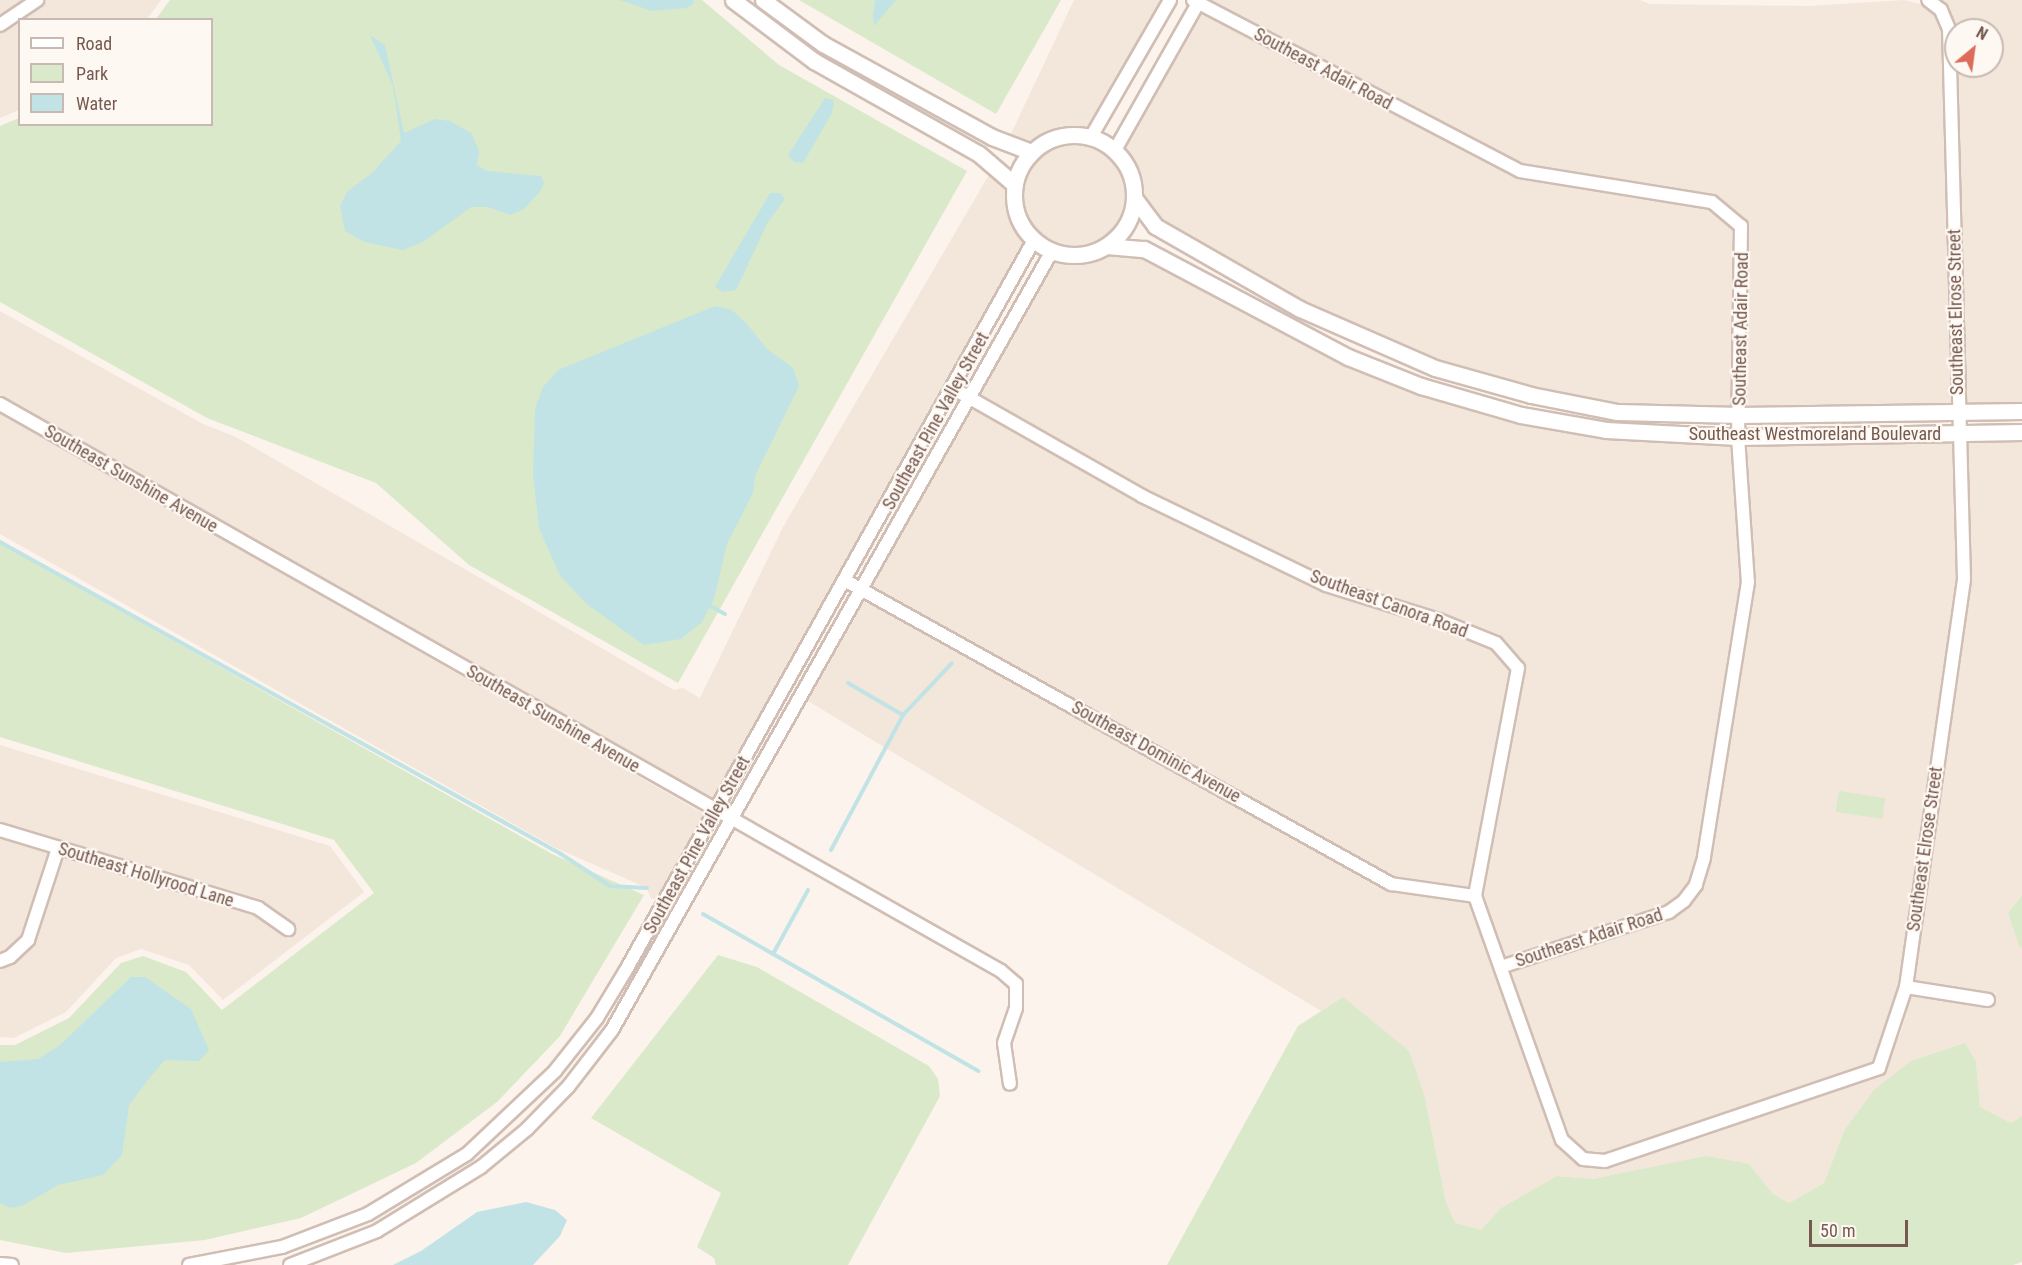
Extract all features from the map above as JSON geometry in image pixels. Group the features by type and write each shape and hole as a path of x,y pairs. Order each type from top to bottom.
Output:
{"street":[{"path":"0,25 37,0"},
{"path":"733,0 814,61 979,154 1014,184"},
{"path":"763,0 823,44 992,137 1031,152"},
{"path":"1091,137 1170,0"},
{"name":"Southeast Elrose Street","path":"1475,896 1562,1140 1583,1159 1605,1161 1879,1068 1906,987 1964,579 1949,29 1941,10 1928,0"},
{"path":"1115,150 1197,1"},
{"name":"Southeast Adair Road","path":"1197,1 1520,171 1712,202 1742,225 1738,437 1748,582 1704,858 1696,885 1684,901 1668,912 1501,967"},
{"path":"1059,136 1091,137 1115,150 1127,164 1135,199 1121,234 1107,246 1089,254 1052,251 1034,240 1021,224 1014,205 1014,184 1031,152 1059,136"},
{"name":"Southeast Westmoreland Boulevard","path":"1135,199 1155,226 1284,300 1360,338 1435,368 1537,397 1617,412 1740,415 2022,411"},
{"name":"Southeast Pine Valley Street","path":"189,1265 282,1247 368,1214 438,1175 515,1113 555,1071 597,1018 716,812 954,389 1034,240"},
{"name":"Southeast Westmoreland Boulevard","path":"1107,246 1144,249 1348,357 1421,386 1532,417 1606,430 1738,437 2022,432"},
{"name":"Southeast Pine Valley Street","path":"290,1265 377,1231 446,1191 527,1129 568,1087 612,1030 732,822 1052,251"},
{"path":"1273,319 1284,300"},
{"name":"Southeast Canora Road","path":"954,389 1142,496 1326,585 1439,620 1496,643 1518,668 1475,896"},
{"path":"1532,417 1537,397"},
{"name":"Southeast Sunshine Avenue","path":"0,404 732,822 1001,970 1016,984 1016,1008 1004,1043 1011,1084"},
{"name":"Southeast Dominic Avenue","path":"846,581 1391,884 1475,896"},
{"name":"Southeast Hollyrood Lane","path":"0,830 258,908 288,929"},
{"path":"0,961 10,957 28,940 58,848"},
{"path":"1906,987 1988,1000"},
{"path":"0,1264 12,1265"}],"shaded area":[{"path":"0,0 26,0 0,17"},
{"path":"47,0 161,0 148,18 25,18"},
{"path":"1074,0 1162,0 1088,128 1057,129 1031,143 1010,136"},
{"path":"1210,0 1640,0 1650,4 1809,6 1904,0 1920,4 1935,16 1942,31 1951,404 1747,408 1748,224 1717,196 1522,163"},
{"path":"1940,0 2022,0 2022,403 1965,404 1957,78 2004,78 2004,18 1953,18 1948,7"},
{"path":"1201,13 1516,177 1709,209 1735,230 1733,408 1619,405 1533,388 1437,361 1304,302 1160,220 1142,196 1140,177 1123,148"},
{"path":"18,24 18,110 0,118 0,33"},
{"path":"1075,142 1095,146 1112,158 1124,175 1128,195 1124,215 1112,232 1095,244 1075,248 1055,244 1038,232 1026,215 1022,195 1026,175 1038,158 1055,146"},
{"path":"990,173 1007,188 1008,208 1015,227 1026,242 714,801 0,395 0,311 203,424 236,437 674,690 683,688 700,698 783,527"},
{"path":"1108,254 1141,256 1282,333 1345,364 1418,393 1518,422 1605,437 1732,444 1741,582 1697,857 1686,890 1666,905 1505,958 1482,895 1525,669 1501,637 1441,612 1329,577 1146,489 980,395 1055,260 1089,261"},
{"path":"972,409 1139,503 1323,591 1436,627 1491,649 1510,671 1470,887 1394,876 872,587"},
{"path":"0,413 706,815 657,901 650,897 647,888 556,848 0,534"},
{"path":"2022,439 2022,895 2008,913 2022,947 2022,1116 2011,1123 1980,1107 1976,1061 1965,1043 1844,1131 1824,1183 1789,1203 1773,1194 1749,1164 1642,1171 1593,1179 1557,1176 1501,1208 1481,1230 1455,1224 1446,1202 1425,1098 1343,997 1321,1011 808,701 865,600 1387,890 1470,903 1556,1144 1578,1165 1607,1168 1880,1075 1901,1032 1911,996 1993,1008 1996,993 1914,981 1971,580 1966,440"},
{"path":"1952,441 1957,580 1899,986 1874,1062 1605,1153 1586,1152 1568,1136 1510,972 1670,919 1689,907 1702,889 1711,858 1755,582 1746,445"},
{"path":"0,745 330,846 364,892 223,1000 189,965 141,949 116,958 66,1012 14,1038 0,1037 0,969 14,963 34,942 62,857 254,915 289,939 297,927 260,901 0,822"},
{"path":"0,838 49,853 22,936 0,953"}],"green space":[{"path":"170,0 702,0 779,65 967,171 678,683 469,565 376,483 207,418 0,302 0,126 18,118 18,126 213,126 213,18 157,18"},
{"path":"799,0 1061,0 996,114"},
{"path":"0,543 552,854 644,895 560,1036 497,1102 416,1163 301,1218 205,1240 66,1253 0,1240 0,1045 15,1045 69,1018 121,963 143,956 186,972 222,1010 374,893 334,840 0,737"},
{"path":"1839,791 1885,798 1882,819 1836,812"},
{"path":"2022,895 2022,947 2020,948 2008,913"},
{"path":"718,955 757,967 929,1066 938,1079 940,1096 848,1265 716,1265 714,1258 697,1247 721,1193 591,1118"},
{"path":"1343,997 1409,1051 1425,1098 1446,1202 1455,1223 1481,1230 1501,1208 1557,1176 1593,1179 1706,1156 1749,1164 1773,1194 1789,1203 1824,1183 1844,1131 1874,1090 1911,1061 1965,1043 1976,1061 1980,1107 2011,1123 2022,1116 2022,1262 2013,1265 1167,1265 1298,1026"}],"water":[{"path":"620,0 693,0 695,2 687,8 652,11"},
{"path":"875,0 896,0 874,26 873,16"},
{"path":"370,35 385,45 404,133 435,119 450,121 471,133 479,151 477,165 487,171 541,176 544,183 540,192 524,209 510,215 488,207 471,207 423,242 403,250 364,242 345,231 340,206 347,192 373,172 401,141 393,86"},
{"path":"825,98 834,100 832,113 803,163 794,162 788,155"},
{"path":"770,193 780,193 785,199 768,222 736,290 723,292 715,287"},
{"path":"715,306 732,310 747,324 767,349 793,368 799,386 755,476 753,493 727,544 714,599 702,622 681,639 644,645 588,605 560,576 539,528 533,475 535,408 543,387 558,370"},
{"path":"131,977 145,977 191,1009 209,1050 199,1061 165,1060 151,1076 129,1105 122,1155 103,1175 58,1185 22,1206 10,1208 0,1203 0,1062 38,1059 60,1045"},
{"path":"526,1202 555,1210 567,1220 560,1236 533,1265 393,1265 421,1251 477,1212"}],"waterway":[{"path":"0,542 561,854 610,886 647,888"},
{"path":"710,606 725,614"},
{"path":"831,850 903,715 952,663"},
{"path":"848,683 903,715"},
{"path":"773,954 808,890"},
{"path":"703,914 978,1071"}]}
